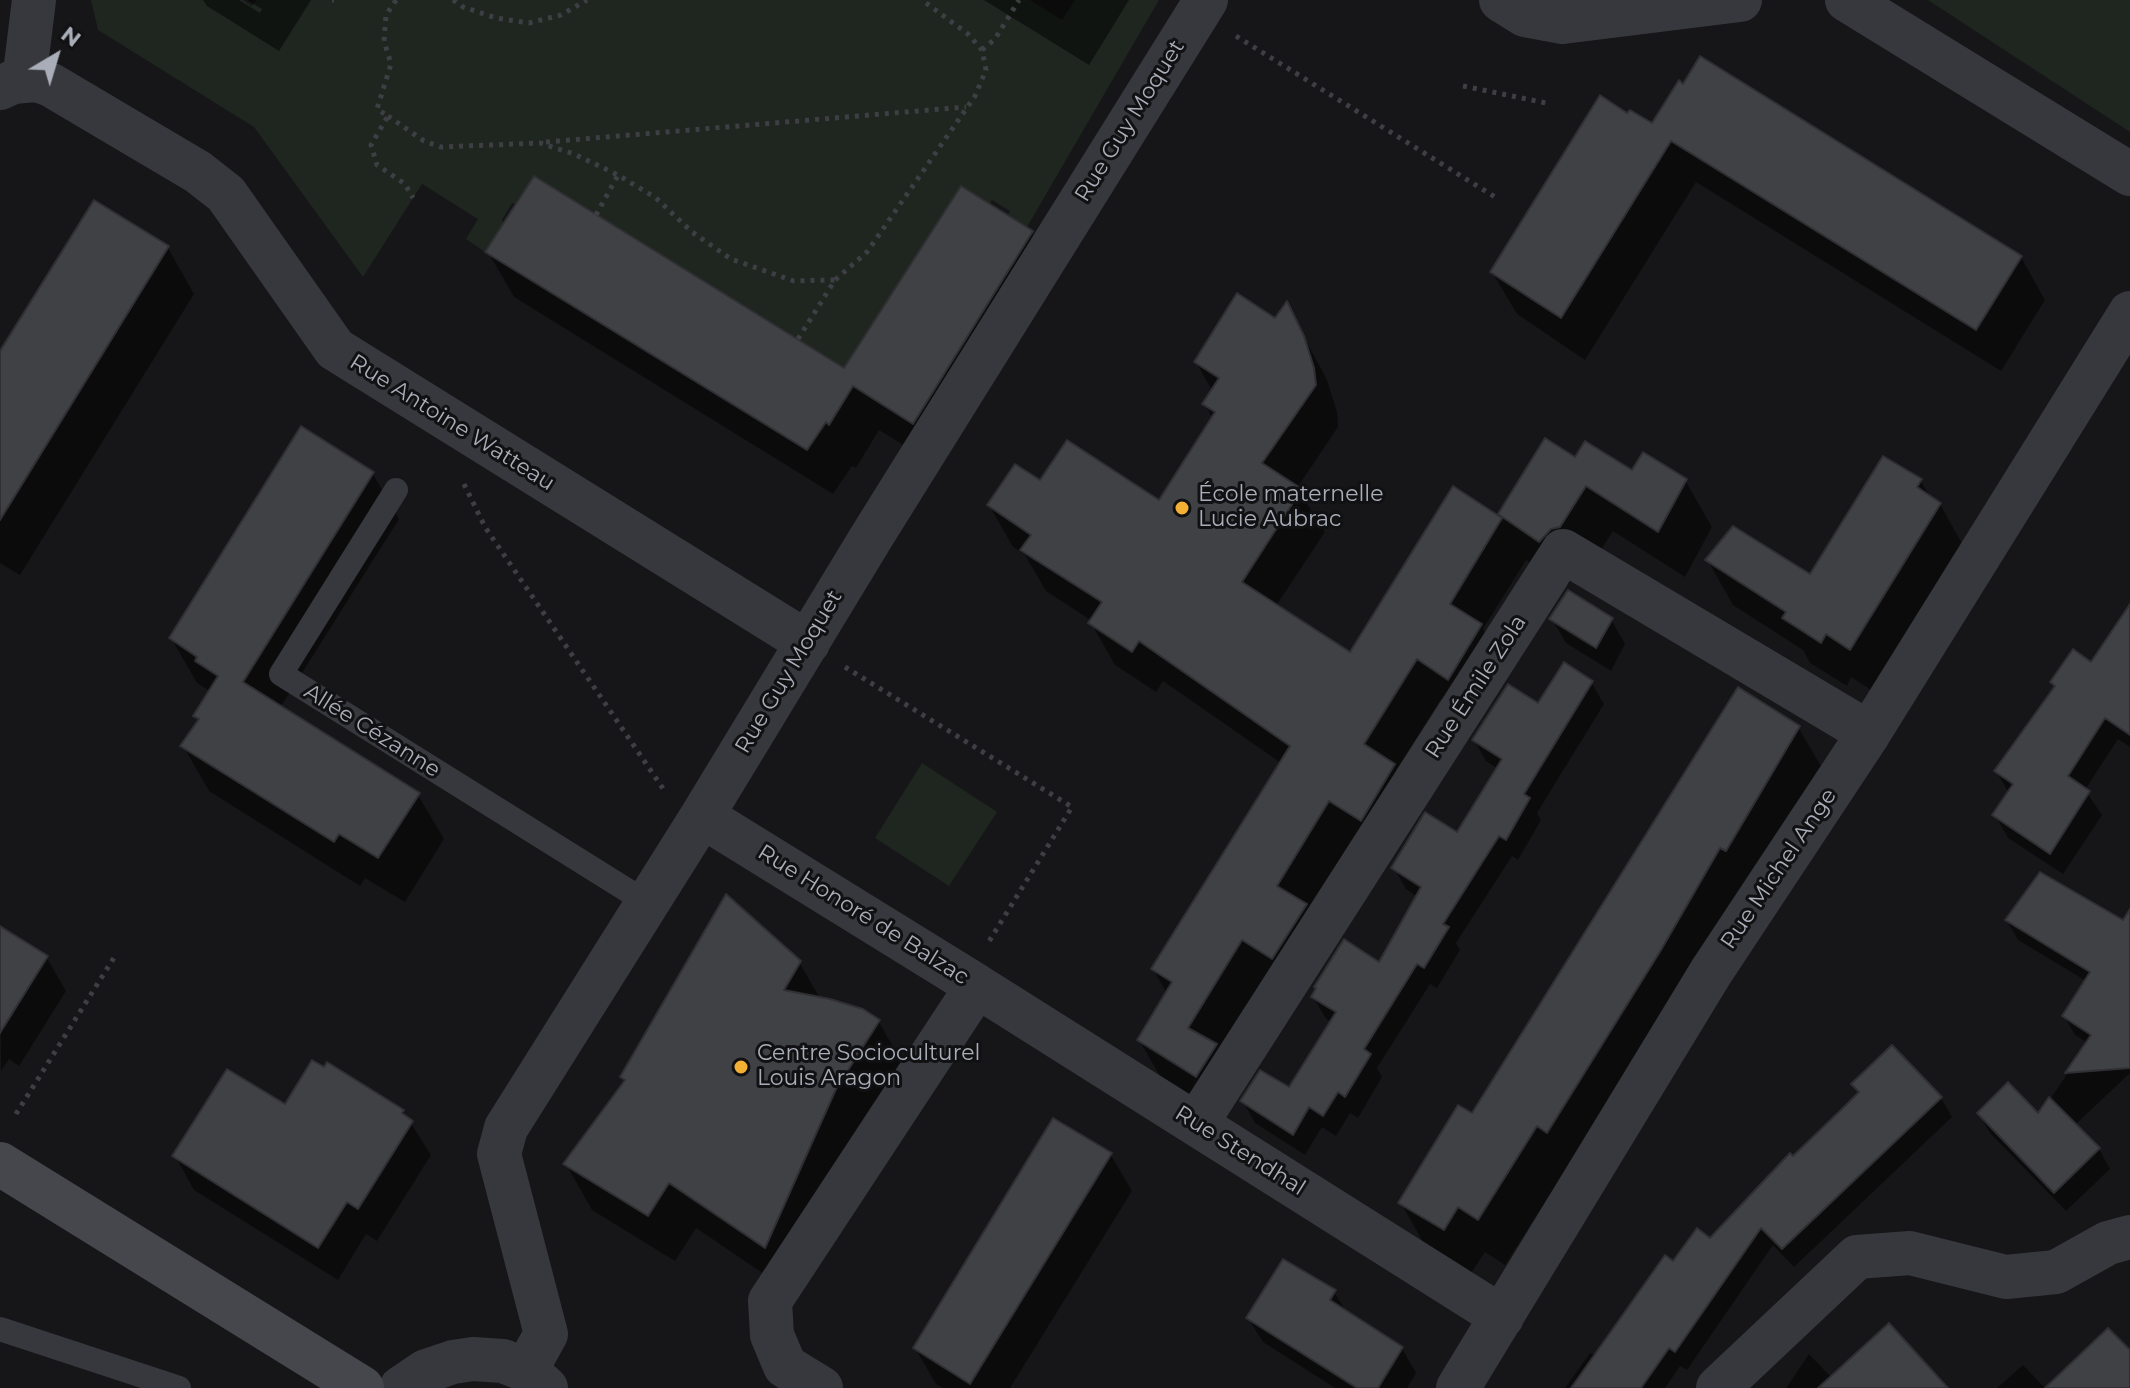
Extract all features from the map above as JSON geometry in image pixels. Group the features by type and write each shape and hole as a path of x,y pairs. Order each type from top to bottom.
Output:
{"main road":[{"path":"0,1164 361,1388"}],"street":[{"path":"12,85 34,0"},
{"path":"1501,0 1525,15 1563,22 1740,0"},
{"path":"1847,0 2130,174"},
{"name":"Rue Guy Moquet","path":"536,1379 546,1334 499,1154 506,1128 1202,6"},
{"name":"Rue Antoine Watteau","path":"12,85 37,80 51,85 198,172 226,194 335,349 808,643"},
{"name":"Rue Michel Ange","path":"1458,1388 1711,972 1869,733 2130,313"},
{"name":"Rue Émile Zola","path":"1196,1124 1563,551 1869,733"},
{"name":"Rue Honoré de Balzac","path":"702,816 977,986 770,1301 772,1335 785,1366 821,1388"},
{"name":"Rue Stendhal","path":"977,986 1502,1317"},
{"path":"1718,1388 1857,1257 1910,1253 2006,1277 2056,1272 2108,1243 2130,1237"},
{"path":"401,1388 426,1371 473,1359 503,1361 536,1379"}],"lane":[{"name":"Allée Cézanne","path":"396,490 281,674 646,902"},
{"path":"0,1329 179,1388"}],"path":[{"path":"396,0 386,15 384,41 391,64 377,109 424,141 441,147 540,143 967,107"},
{"path":"453,0 463,7 496,18 529,23 561,15 587,0"},
{"path":"798,339 835,280 867,252 975,96 986,70 982,50 968,34 922,0"},
{"path":"982,50 995,39 1019,0"},
{"path":"1202,6 1495,197"},
{"path":"1463,86 1551,104"},
{"path":"388,116 371,145 377,165 405,184 413,198"},
{"path":"540,143 574,154 656,198 692,232 731,259 794,281 835,280"},
{"path":"596,215 618,175"},
{"path":"459,474 485,527 661,787 702,816"},
{"path":"808,643 1072,807 985,947 977,986"},
{"path":"16,1114 115,956"}],"shaded area":[{"path":"91,0 243,0 252,6 256,0 1030,0 1062,20 1075,0 1159,0 1027,227 1008,215 1010,211 992,200 990,204 961,186 852,373 534,176 515,204 512,203 502,220 504,223 485,252 466,239 478,219 422,184 363,277 254,127 98,30"},
{"path":"1928,0 2130,0 2130,132"},
{"path":"922,763 997,812 949,886 875,838"}],"building":[{"path":"1700,56 2022,256 1976,330 1671,141 1561,318 1490,272 1600,95 1627,113 1630,110 1652,123 1679,80 1683,84"},
{"path":"534,176 844,368 961,186 1033,231 913,424 853,386 829,425 826,422 807,450 485,252"},
{"path":"94,200 169,246 0,520 0,351"},
{"path":"1237,293 1275,318 1287,301 1304,336 1316,385 1262,463 1302,489 1242,582 1350,652 1453,486 1502,518 1450,604 1482,624 1448,680 1417,659 1364,744 1395,764 1361,821 1329,801 1277,886 1307,904 1272,959 1242,940 1188,1028 1217,1044 1196,1077 1137,1040 1172,982 1151,969 1290,746 1139,641 1132,652 1088,623 1102,602 1020,550 1031,535 987,505 1015,464 1040,480 1067,440 1159,500 1215,412 1202,404 1219,378 1194,362"},
{"path":"301,426 374,472 243,682 420,793 378,858 339,834 334,842 180,746 199,719 193,716 218,676 169,638"},
{"path":"1545,438 1575,457 1585,441 1632,470 1643,452 1687,479 1658,532 1586,486 1560,527 1551,529 1539,542 1498,514"},
{"path":"1883,456 1922,479 1917,487 1941,503 1850,650 1826,634 1821,643 1782,618 1786,612 1705,560 1733,526 1810,574"},
{"path":"1568,590 1613,618 1596,648 1549,619"},
{"path":"2130,604 2130,735 2105,718 2068,776 2090,791 2050,854 1992,815 2013,784 1994,771 2055,686 2050,682 2073,649 2091,662"},
{"path":"1564,662 1593,681 1524,794 1530,798 1506,840 1499,836 1443,924 1449,927 1424,968 1417,964 1364,1049 1371,1054 1345,1097 1338,1092 1323,1116 1309,1107 1293,1135 1240,1101 1260,1070 1289,1087 1336,1012 1311,997 1344,939 1379,962 1421,887 1391,868 1425,812 1457,832 1502,759 1472,740 1508,684 1538,703"},
{"path":"1738,687 1800,726 1726,851 1720,848 1661,950 1547,1133 1537,1126 1478,1220 1458,1207 1444,1230 1398,1203 1458,1105 1472,1113"},
{"path":"2040,872 2123,920 2130,909 2130,1068 2065,1073 2091,1035 2062,1016 2090,972 2005,920"},
{"name":"Centre Socioculturel Louis Aragon","path":"726,894 801,961 784,990 863,1009 880,1020 836,1089 765,1248 669,1183 648,1216 563,1164 625,1080 620,1077"},
{"path":"0,926 48,956 0,1033"},
{"path":"1892,1045 1942,1097 1782,1249 1761,1228 1675,1352 1669,1348 1641,1388 1571,1388 1665,1255 1673,1261 1697,1228 1710,1238 1790,1153 1793,1156 1859,1092 1851,1084"},
{"path":"312,1060 324,1067 327,1062 404,1110 402,1113 413,1121 358,1209 347,1202 318,1248 172,1156 227,1069 285,1104"},
{"path":"2008,1082 2038,1113 2049,1097 2100,1148 2054,1193 1977,1113"},
{"path":"1053,1118 1112,1153 970,1384 913,1348"},
{"path":"1283,1259 1336,1290 1330,1300 1403,1347 1378,1388 1357,1388 1246,1318"},
{"path":"1889,1323 1948,1388 1818,1388"},
{"path":"2108,1328 2130,1350 2130,1388 2045,1388"}],"place":[{"name":"École maternelle Lucie Aubrac","path":"1182,508"},
{"name":"Centre Socioculturel Louis Aragon","path":"741,1067"}]}
